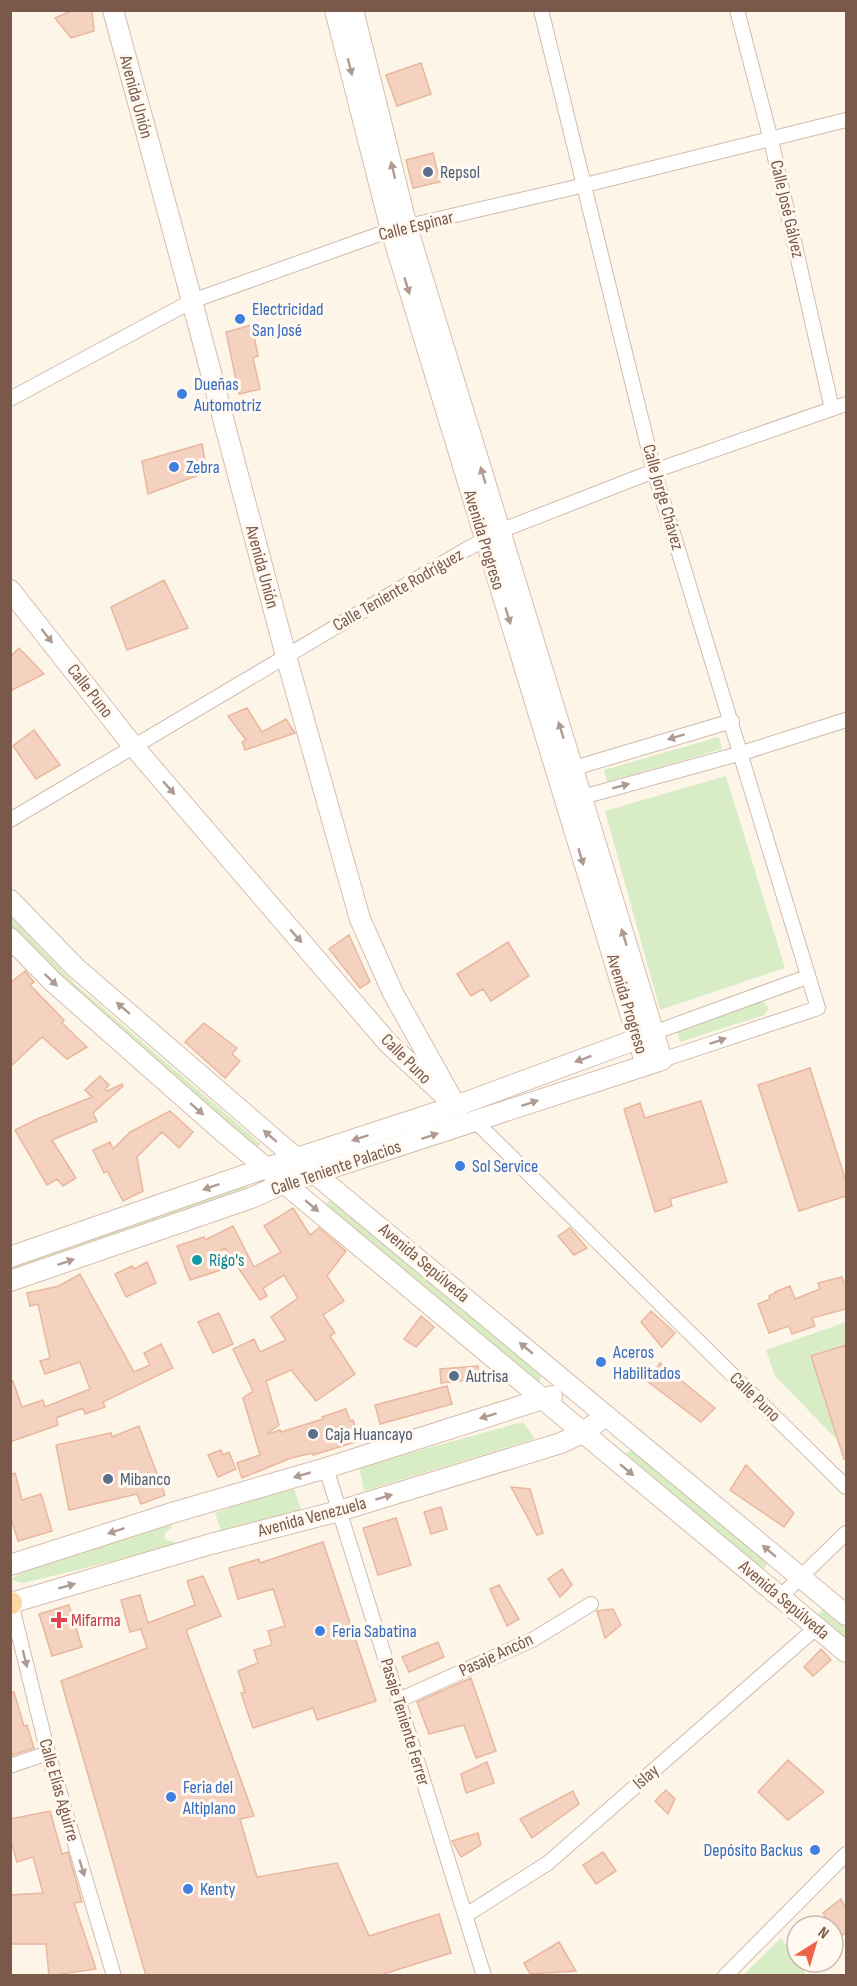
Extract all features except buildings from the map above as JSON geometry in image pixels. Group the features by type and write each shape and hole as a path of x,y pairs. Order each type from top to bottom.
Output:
{"street":[{"name":"Avenida Unión","path":"113,10 286,656 360,920 393,993 456,1106"},
{"name":"Avenida Progreso","path":"335,10 492,536 654,1062"},
{"name":"Avenida Progreso","path":"353,10 399,228"},
{"name":"Calle Jorge Chávez","path":"541,10 654,471 732,720 818,1008 654,1062"},
{"name":"Calle José Gálvez","path":"737,10 771,140 832,409"},
{"name":"Calle Espinar","path":"10,399 192,301 399,228 585,185 846,120"},
{"name":"Calle Teniente Rodríguez","path":"10,820 492,536 654,471 846,404"},
{"name":"Calle Puno","path":"10,590 134,747 388,1043 475,1121 846,1487"},
{"path":"564,771 732,720"},
{"path":"573,799 742,753 846,720"},
{"name":"Avenida Sepúlveda","path":"10,900 75,967 296,1158 846,1615"},
{"name":"Avenida Sepúlveda","path":"10,938 53,982 267,1169 846,1652"},
{"path":"646,1036 807,977"},
{"name":"Calle Teniente Palacios","path":"10,1257 296,1158 456,1106 646,1036"},
{"name":"Calle Teniente Palacios","path":"10,1281 251,1198 285,1183 654,1062"},
{"path":"464,1332 482,1311"},
{"path":"10,1565 544,1399 571,1386"},
{"name":"Avenida Venezuela","path":"10,1603 207,1545 339,1511 561,1443 582,1433 606,1416"},
{"name":"Pasaje Teniente Ferrer","path":"326,1468 484,1976"},
{"path":"780,1597 846,1533"},
{"name":"Calle Elías Aguirre","path":"10,1603 48,1753 110,1975"},
{"name":"Pasaje Ancón","path":"399,1700 534,1639 591,1604"},
{"name":"Islay","path":"466,1915 548,1863 817,1627"},
{"path":"10,1766 48,1753"},
{"path":"725,1976 846,1854"}],"green space":[{"path":"719,737 722,749 607,782 604,770"},
{"path":"726,776 785,968 660,1010 605,811"},
{"path":"10,916 75,984 261,1144 255,1148 11,931"},
{"path":"761,1000 769,1008 764,1015 680,1042 677,1032"},
{"path":"246,1184 247,1188 11,1269 10,1265"},
{"path":"331,1199 545,1373 538,1382 325,1205"},
{"path":"846,1322 846,1449 775,1376 766,1350"},
{"path":"523,1422 535,1439 364,1491 359,1467"},
{"path":"635,1449 768,1562 763,1570 625,1453"},
{"path":"293,1485 301,1510 221,1531 215,1513"},
{"path":"171,1523 172,1528 166,1532 164,1537 168,1541 175,1542 176,1546 23,1583 11,1580 19,1573"},
{"path":"823,1609 846,1628 846,1642 816,1617"},
{"path":"781,1938 785,1944 785,1974 806,1975 743,1975"}],"place":[{"name":"Repsol","path":"428,172"},
{"name":"Electricidad San José","path":"240,319"},
{"name":"Dueñas Automotriz","path":"182,394"},
{"name":"Zebra","path":"174,467"},
{"name":"Sol Service","path":"460,1166"},
{"name":"Rigo's","path":"197,1260"},
{"name":"Aceros Habilitados","path":"601,1362"},
{"name":"Autrisa","path":"454,1376"},
{"name":"Caja Huancayo","path":"313,1434"},
{"name":"Mibanco","path":"108,1479"},
{"name":"Mifarma","path":"59,1620"},
{"name":"Feria Sabatina","path":"320,1631"},
{"name":"Feria del Altiplano","path":"171,1797"},
{"name":"Depósito Backus","path":"815,1850"},
{"name":"Kenty","path":"188,1889"}]}
